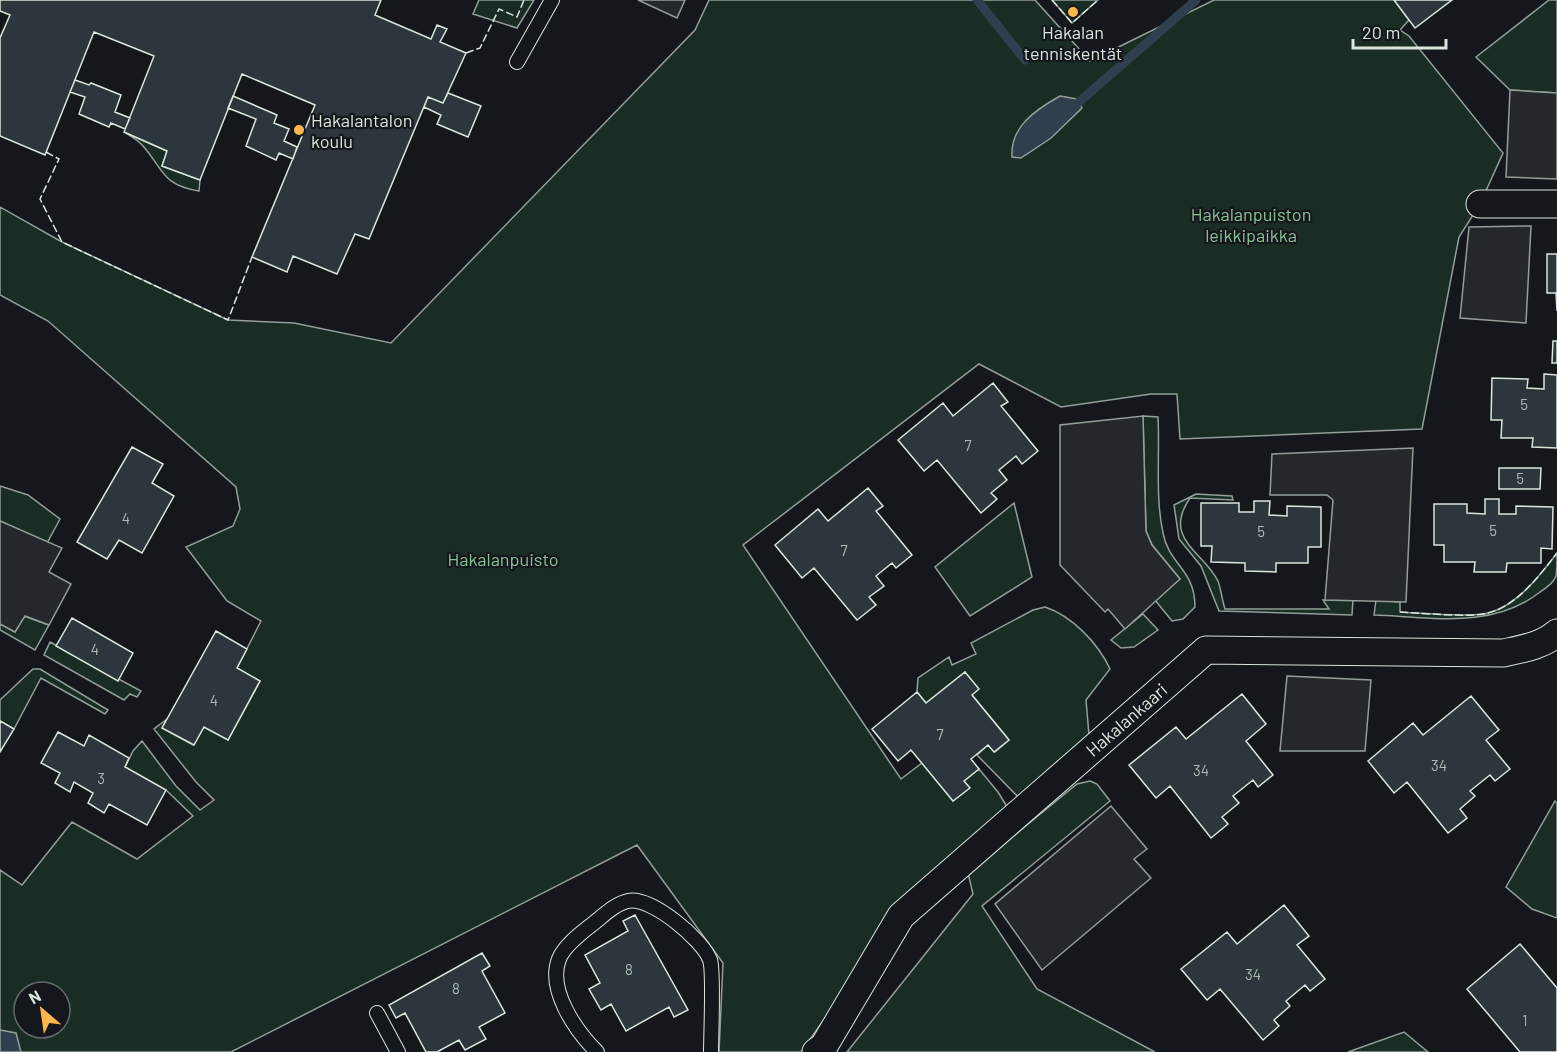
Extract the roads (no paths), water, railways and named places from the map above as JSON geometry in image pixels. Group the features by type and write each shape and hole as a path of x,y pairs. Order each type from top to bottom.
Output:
{"street":[{"path":"1480,204 1557,204"},
{"name":"Hakalankaari","path":"816,1052 824,1046 901,916 1206,650 1503,653 1554,641"}],"lane":[{"path":"517,62 552,0"},
{"path":"597,1052 586,1040 556,989 559,959 575,938 614,907 630,900 649,905 698,939 711,962 711,1052"},
{"path":"377,1013 398,1052"}],"water":[{"path":"1060,96 1077,99 1082,108 1051,138 1021,158 1012,157 1012,146 1020,128 1033,114"},
{"path":"0,1030 12,1032 12,1040 18,1040 21,1052 0,1052"}],"waterway":[{"path":"977,0 1025,60"},
{"path":"1079,102 1196,0"}],"place":[{"name":"Hakalan tenniskentät","path":"1073,12"},
{"name":"Hakalantalon koulu","path":"299,130"}],"park label":[{"name":"Hakalanpuiston leikkipaikka","path":"1251,224"},
{"name":"Hakalanpuisto","path":"503,559"}]}
